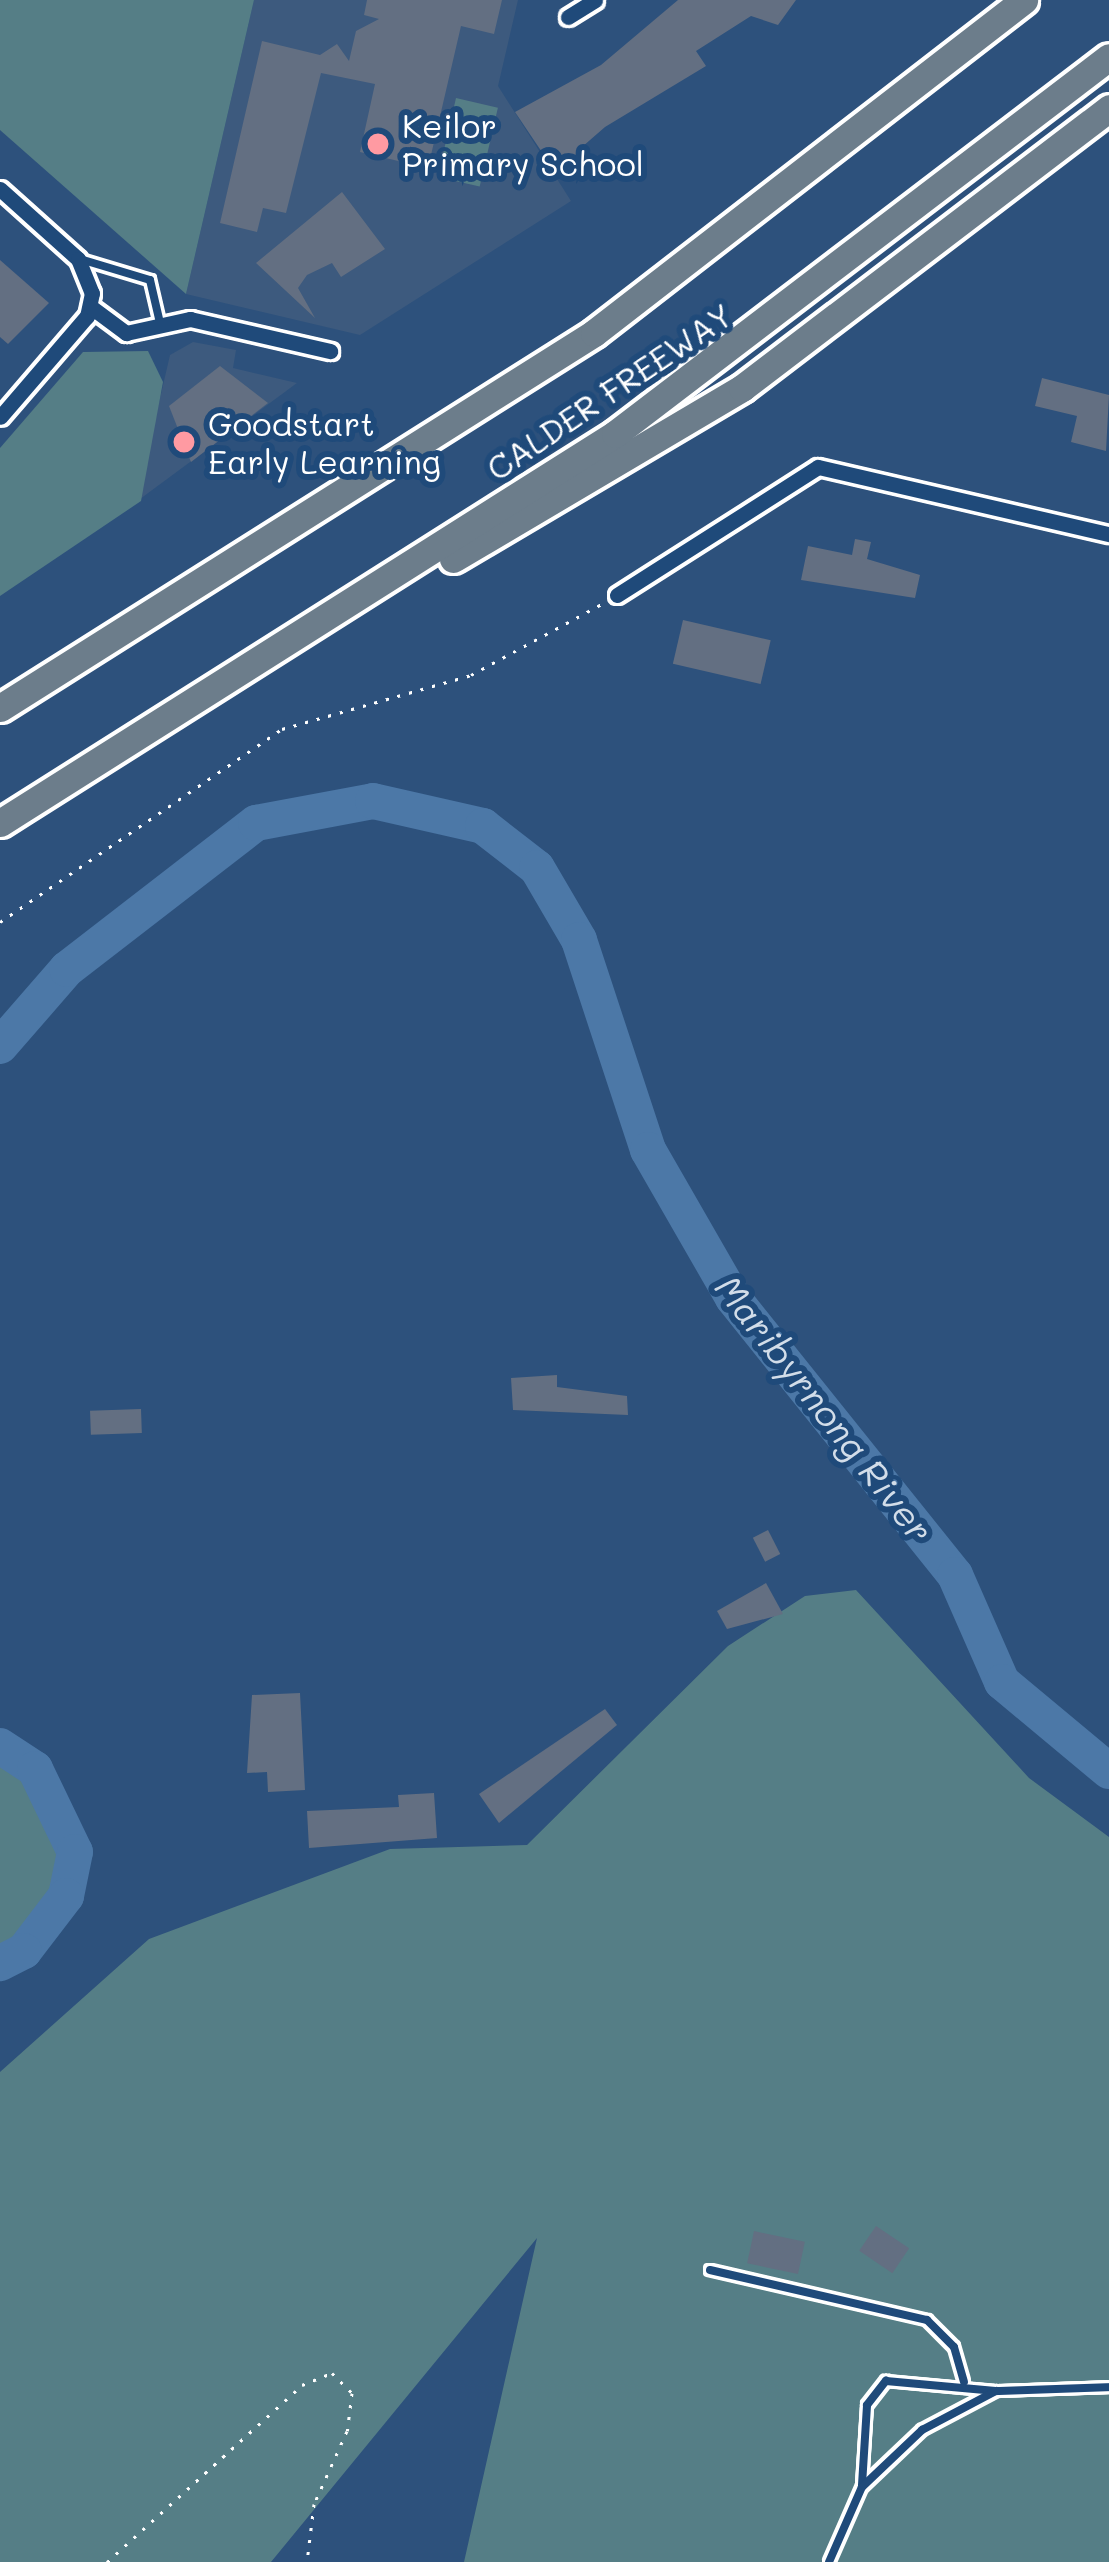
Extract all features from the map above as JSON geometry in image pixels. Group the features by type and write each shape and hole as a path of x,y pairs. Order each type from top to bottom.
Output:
{"highway":[{"path":"884,117 1000,0"},
{"name":"CALDER FREEWAY","path":"0,708 594,333 884,117 1024,0"},
{"name":"CALDER FREEWAY","path":"0,823 322,628 752,339 1109,57"},
{"path":"322,628 742,388 1109,108"}],"street":[{"path":"568,17 595,0"},
{"path":"0,189 78,259 91,307 126,333 160,322 330,351"},
{"path":"0,417 91,307"},
{"path":"617,595 818,466 1109,534"}],"lane":[{"path":"78,259 150,280 160,322"},
{"path":"710,2270 927,2320 954,2347 964,2382"},
{"path":"829,2562 862,2487 878,2389 894,2377 964,2382 996,2391 1109,2387"},
{"path":"862,2487 922,2429 996,2391"}],"path":[{"path":"0,922 282,729 471,675 617,595"},
{"path":"107,2562 302,2385 332,2373 352,2393 347,2431 314,2504 307,2562"}],"shaded area":[{"name":"Keilor Primary School","path":"254,0 518,0 498,86 571,201 360,335 186,294"},
{"name":"Goodstart Early Learning","path":"193,342 236,350 233,368 297,383 136,502 170,355"}],"green space":[{"path":"0,0 254,0 186,294 0,130"},
{"path":"456,98 498,108 480,187 438,177"},
{"path":"148,351 163,382 141,501 0,596 0,448 83,352"},
{"path":"856,1590 1029,1778 1109,1837 1109,2562 464,2562 537,2238 271,2562 0,2562 0,2072 149,1939 390,1849 527,1845 728,1646 805,1596"},
{"path":"0,1746 35,1769 75,1852 66,1896 24,1951 0,1963"}],"building":[{"path":"367,0 502,0 494,34 461,26 428,168 360,152 375,84 321,73 286,213 263,208 257,232 220,223 262,41 320,55 337,44 349,61 356,31 379,19 364,15"},
{"path":"678,0 796,0 778,25 751,16 696,51 706,66 605,127 582,147 589,156 558,176 515,112 601,65"},
{"path":"342,192 385,249 341,277 332,263 307,275 298,288 315,318 256,263"},
{"path":"0,260 49,303 8,344 0,337"},
{"path":"220,366 268,403 191,462 169,406"},
{"path":"1042,378 1109,395 1106,451 1071,442 1077,416 1035,406"},
{"path":"855,539 871,542 867,559 920,575 915,598 801,580 808,546 852,555"},
{"path":"683,620 771,640 761,684 673,664"},
{"path":"557,1375 557,1387 627,1396 628,1415 513,1410 511,1378"},
{"path":"141,1409 142,1433 91,1435 90,1411"},
{"path":"768,1530 780,1554 765,1562 753,1538"},
{"path":"766,1583 783,1614 727,1629 717,1611"},
{"path":"300,1693 305,1790 268,1792 267,1772 247,1773 252,1695"},
{"path":"605,1709 617,1725 499,1823 479,1794"},
{"path":"434,1793 437,1838 309,1848 307,1811 399,1807 398,1795"},
{"path":"876,2226 909,2248 892,2273 859,2251"},
{"path":"754,2231 805,2242 798,2274 747,2263"}],"waterway":[{"name":"Maribyrnong River","path":"0,1046 67,969 256,823 373,801 483,826 537,868 579,940 648,1150 733,1298 955,1575 1002,1682 1109,1771"},
{"name":"Maribyrnong River","path":"0,1746 35,1769 75,1852 66,1896 24,1951 0,1963"}],"place":[{"name":"Keilor Primary School","path":"378,144"},
{"name":"Goodstart Early Learning","path":"184,442"}]}
